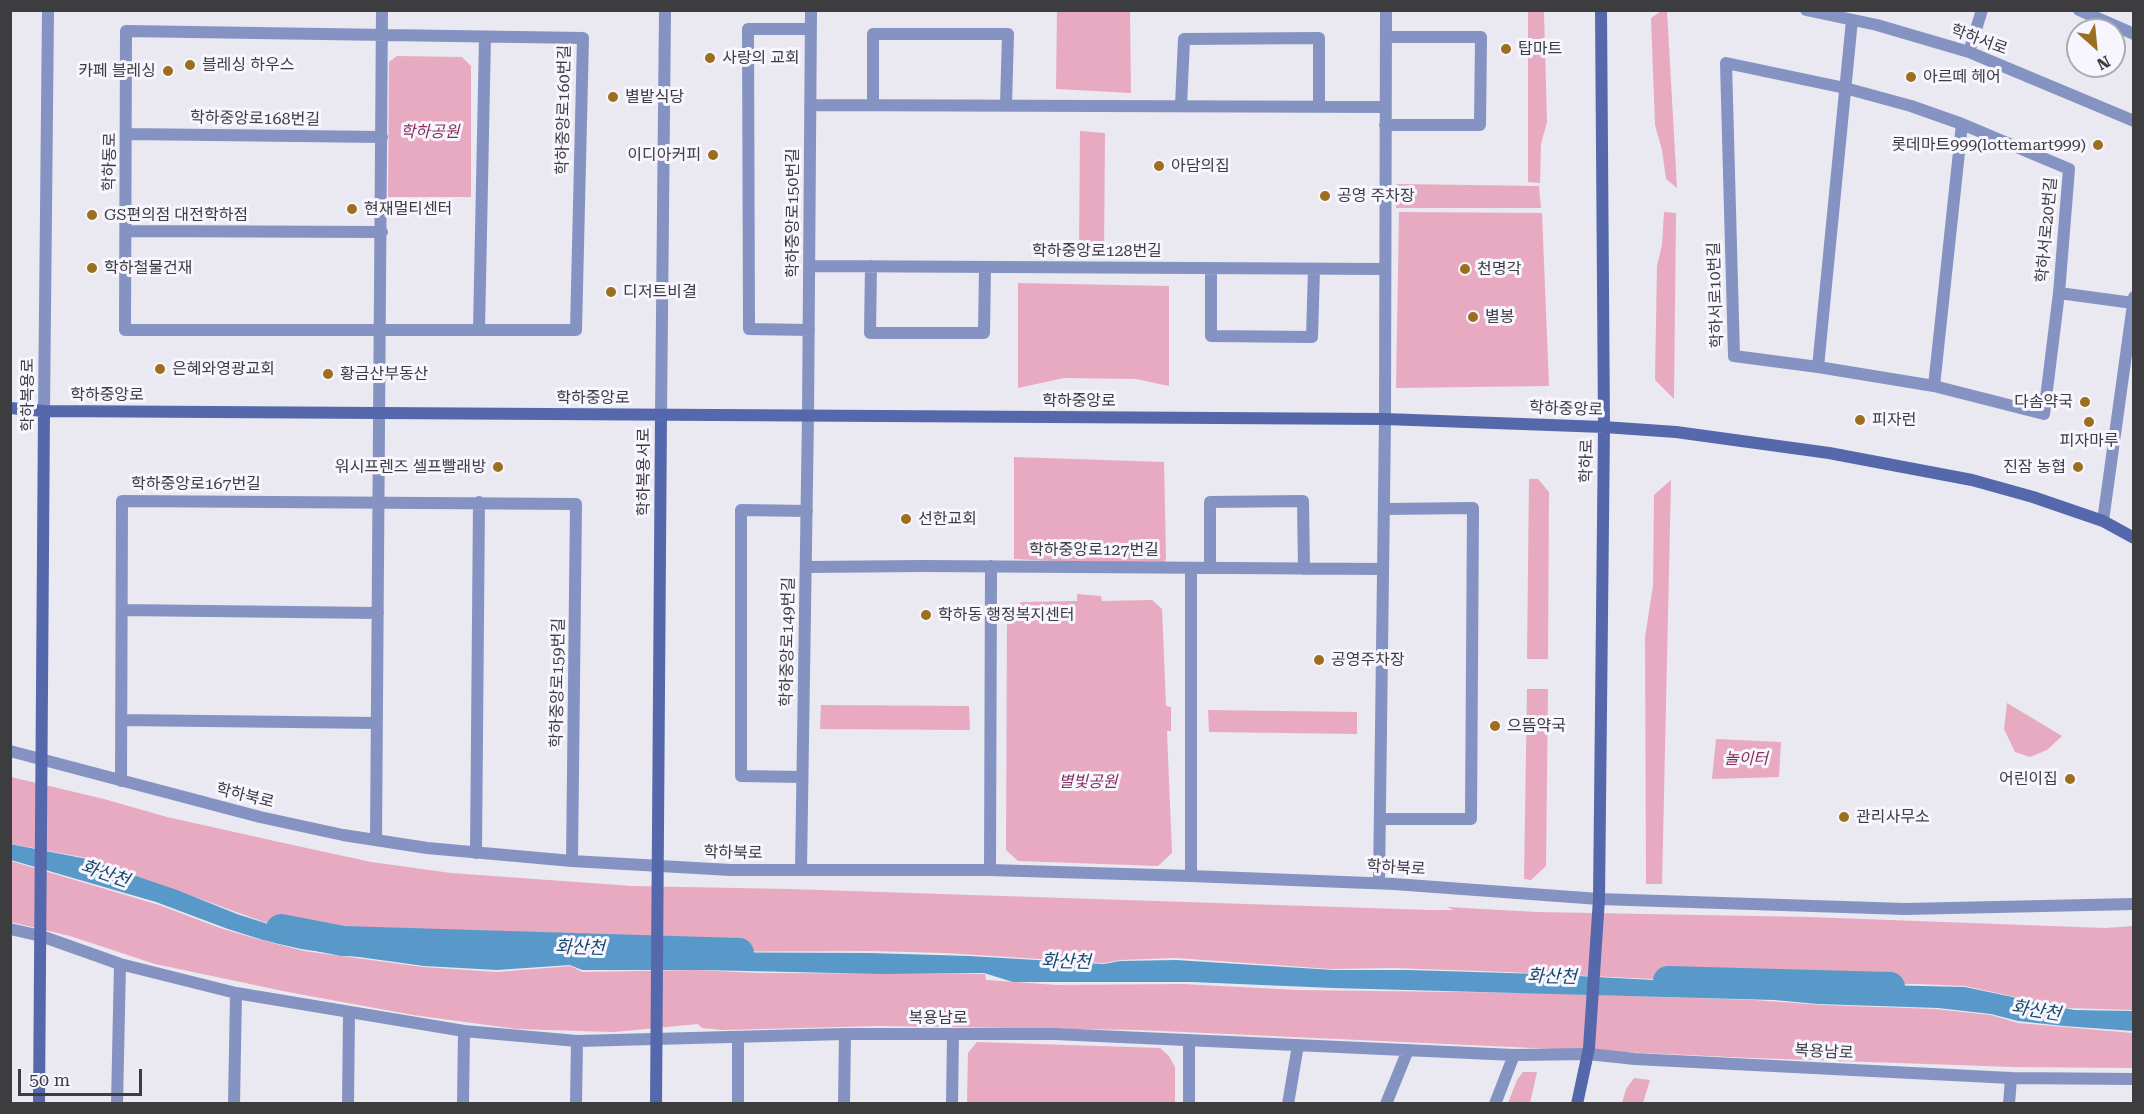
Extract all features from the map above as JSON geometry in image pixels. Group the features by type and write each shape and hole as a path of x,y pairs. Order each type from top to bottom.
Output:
{"street":[{"name":"학하복용로","path":"41,932 48,10"},
{"path":"376,839 382,10"},
{"name":"학하복용서로","path":"657,1033 665,10"},
{"name":"학하중앙로150번길","path":"808,416 811,10"},
{"path":"1379,884 1385,419 1386,10"},
{"name":"학하로","path":"1589,1051 1599,899 1604,427 1601,10"},
{"name":"학하서로","path":"1806,10 1877,25 1969,52 2133,121"},
{"path":"1969,52 1982,10"},
{"path":"2079,11 2133,34"},
{"path":"1818,367 1852,20"},
{"path":"809,330 748,329 748,29 811,29"},
{"name":"학하동로","path":"381,330 125,330 126,31 382,34"},
{"path":"381,330 479,330 484,37 382,34"},
{"path":"873,105 873,34 1008,34 1006,105"},
{"name":"학하중앙로160번길","path":"479,330 576,330 582,50 582,38 484,37"},
{"path":"1385,125 1480,125 1480,37 1386,37"},
{"path":"1181,106 1184,39 1319,38 1319,106"},
{"name":"학하서로10번길","path":"1818,367 1734,356 1726,63 1845,88"},
{"path":"1845,88 1911,106 1962,124 1934,386"},
{"path":"810,105 1386,107"},
{"name":"학하서로20번길","path":"1818,367 1934,386 2044,414 2059,293 2069,169 1962,124"},
{"name":"학하중앙로168번길","path":"127,134 382,137"},
{"path":"126,231 382,232"},
{"name":"학하중앙로128번길","path":"809,266 1385,269"},
{"path":"871,266 870,333 984,333 985,267"},
{"path":"1211,268 1211,336 1233,337 1312,337 1314,269"},
{"path":"2059,293 2133,303"},
{"path":"2103,521 2133,297"},
{"name":"학하중앙로","path":"10,408 44,411 1385,419 1604,427 1676,432 1829,453 1972,480 2033,497 2103,521 2133,537"},
{"name":"학하중앙로149번길","path":"801,870 808,416"},
{"name":"학하중앙로167번길","path":"121,781 122,501 379,502"},
{"path":"1210,568 1210,502 1303,501 1304,569"},
{"path":"379,502 478,502 476,853"},
{"name":"학하중앙로159번길","path":"478,502 576,504 572,861"},
{"path":"1380,819 1471,819 1473,508 1384,509"},
{"path":"802,777 741,776 741,510 807,511"},
{"path":"990,870 992,566"},
{"name":"학하중앙로127번길","path":"806,567 1383,569"},
{"path":"1191,568 1191,876"},
{"path":"122,610 378,613"},
{"path":"121,720 377,723"},
{"name":"학하북로","path":"10,751 260,817 343,835 476,853 572,861 657,867 990,870 1191,876 1379,884 1599,899 1905,909 2133,904"},
{"name":"복용남로","path":"10,929 41,932 120,964 236,993 464,1031 577,1041 657,1033 738,1038 845,1034 1055,1034 1514,1054 1589,1051 1635,1059 2011,1078 2133,1079"},
{"path":"39,1104 41,932"},
{"path":"117,1104 120,964"},
{"path":"234,1104 236,993"},
{"path":"348,1104 349,1013"},
{"path":"463,1104 464,1031"},
{"path":"656,1104 657,1033"},
{"path":"844,1104 845,1034"},
{"path":"952,1104 953,1034"},
{"path":"738,1038 738,1104"},
{"path":"1189,1040 1189,1104"},
{"path":"576,1104 577,1041"},
{"path":"1288,1104 1298,1045"},
{"path":"1386,1104 1408,1050"},
{"path":"1577,1104 1589,1051"},
{"path":"1495,1104 1514,1054"},
{"path":"2009,1104 2011,1078"}],"green space":[{"path":"1057,11 1130,11 1131,93 1056,89"},
{"path":"1528,11 1544,13 1547,122 1541,144 1540,183 1528,182"},
{"path":"1661,11 1667,11 1677,188 1666,179 1662,150 1655,125 1651,18"},
{"name":"학하공원","path":"397,56 462,57 471,66 471,197 388,197 389,62"},
{"path":"1080,131 1105,133 1104,255 1079,253"},
{"path":"1397,184 1539,186 1541,208 1396,208"},
{"path":"1399,212 1542,213 1549,386 1396,388"},
{"path":"1664,212 1676,213 1674,399 1655,380 1657,266 1662,245"},
{"path":"1018,283 1169,286 1169,386 1136,379 1064,378 1018,388"},
{"path":"1014,457 1164,462 1166,557 1164,567 1014,559"},
{"path":"1529,479 1538,479 1549,492 1548,659 1527,659"},
{"path":"1671,480 1662,884 1646,884 1645,637 1653,586 1654,495"},
{"name":"별빛공원","path":"1077,594 1101,596 1102,601 1152,600 1162,609 1166,706 1171,707 1171,731 1167,731 1172,853 1158,866 1018,861 1006,850 1007,611 1022,602 1077,601"},
{"path":"1527,689 1548,689 1546,866 1531,880 1524,879"},
{"path":"2007,703 2062,736 2047,750 2030,757 2015,752 2004,729"},
{"path":"821,705 969,706 970,730 820,729"},
{"path":"1208,710 1357,712 1357,734 1209,732"},
{"name":"놀이터","path":"1716,739 1781,742 1779,777 1712,779"},
{"path":"11,777 167,817 371,862 451,873 632,886 1430,910 1454,910 1447,907 1537,912 1809,917 2105,928 2133,926 2133,1010 2066,1008 1965,986 1916,984 1811,985 1782,982 1393,968 1331,969 1176,958 1121,960 1104,963 945,953 626,952 383,941 345,942 301,929 264,922 87,858 11,844"},
{"path":"11,861 159,905 220,928 304,951 423,967 497,972 571,966 582,972 696,970 759,973 985,974 986,980 1057,985 1183,984 1297,990 1536,993 1935,1009 1991,1015 2018,1023 2133,1033 2133,1068 2014,1067 1753,1058 1140,1030 880,1026 722,1030 702,1028 698,1024 614,1032 517,1029 413,1015 155,964 70,936 11,922"},
{"path":"977,1042 1160,1048 1169,1056 1175,1067 1175,1103 967,1103 968,1053"},
{"path":"1523,1072 1537,1072 1530,1103 1508,1103 1517,1080"},
{"path":"1634,1078 1650,1080 1643,1103 1622,1103 1626,1089"}],"water":[{"path":"10,844 87,859 271,925 346,942 382,941 628,952 869,953 1104,964 1120,961 1176,960 1333,970 1541,974 1811,986 1965,987 2074,1010 2133,1011 2133,1031 2018,1021 1991,1014 1938,1008 1818,1004 1774,1000 1192,982 1013,982 984,973 582,970 570,965 497,970 424,966 301,949 263,940 156,902 11,860"}],"waterway":[{"name":"화산천","path":"281,929 343,941 739,953"},
{"name":"화산천","path":"1668,981 1890,987"}],"place":[{"name":"탑마트","path":"1506,49"},
{"name":"사랑의 교회","path":"710,58"},
{"name":"블레싱 하우스","path":"190,65"},
{"name":"카페 블레싱","path":"168,71"},
{"name":"아르떼 헤어","path":"1911,77"},
{"name":"별밭식당","path":"613,97"},
{"name":"롯데마트999(lottemart999)","path":"2098,145"},
{"name":"이디아커피","path":"713,155"},
{"name":"아담의집","path":"1159,166"},
{"name":"공영 주차장","path":"1325,196"},
{"name":"현재멀티센터","path":"352,209"},
{"name":"GS편의점 대전학하점","path":"92,215"},
{"name":"학하철물건재","path":"92,268"},
{"name":"천명각","path":"1465,269"},
{"name":"디저트비결","path":"611,292"},
{"name":"별봉","path":"1473,317"},
{"name":"은혜와영광교회","path":"160,369"},
{"name":"황금산부동산","path":"328,374"},
{"name":"다솜약국","path":"2085,402"},
{"name":"피자런","path":"1860,420"},
{"name":"피자마루","path":"2089,422"},
{"name":"워시프렌즈 셀프빨래방","path":"498,467"},
{"name":"진잠 농협","path":"2078,467"},
{"name":"선한교회","path":"906,519"},
{"name":"학하동 행정복지센터","path":"926,615"},
{"name":"공영주차장","path":"1319,660"},
{"name":"으뜸약국","path":"1495,726"},
{"name":"어린이집","path":"2070,779"},
{"name":"관리사무소","path":"1844,817"}]}
